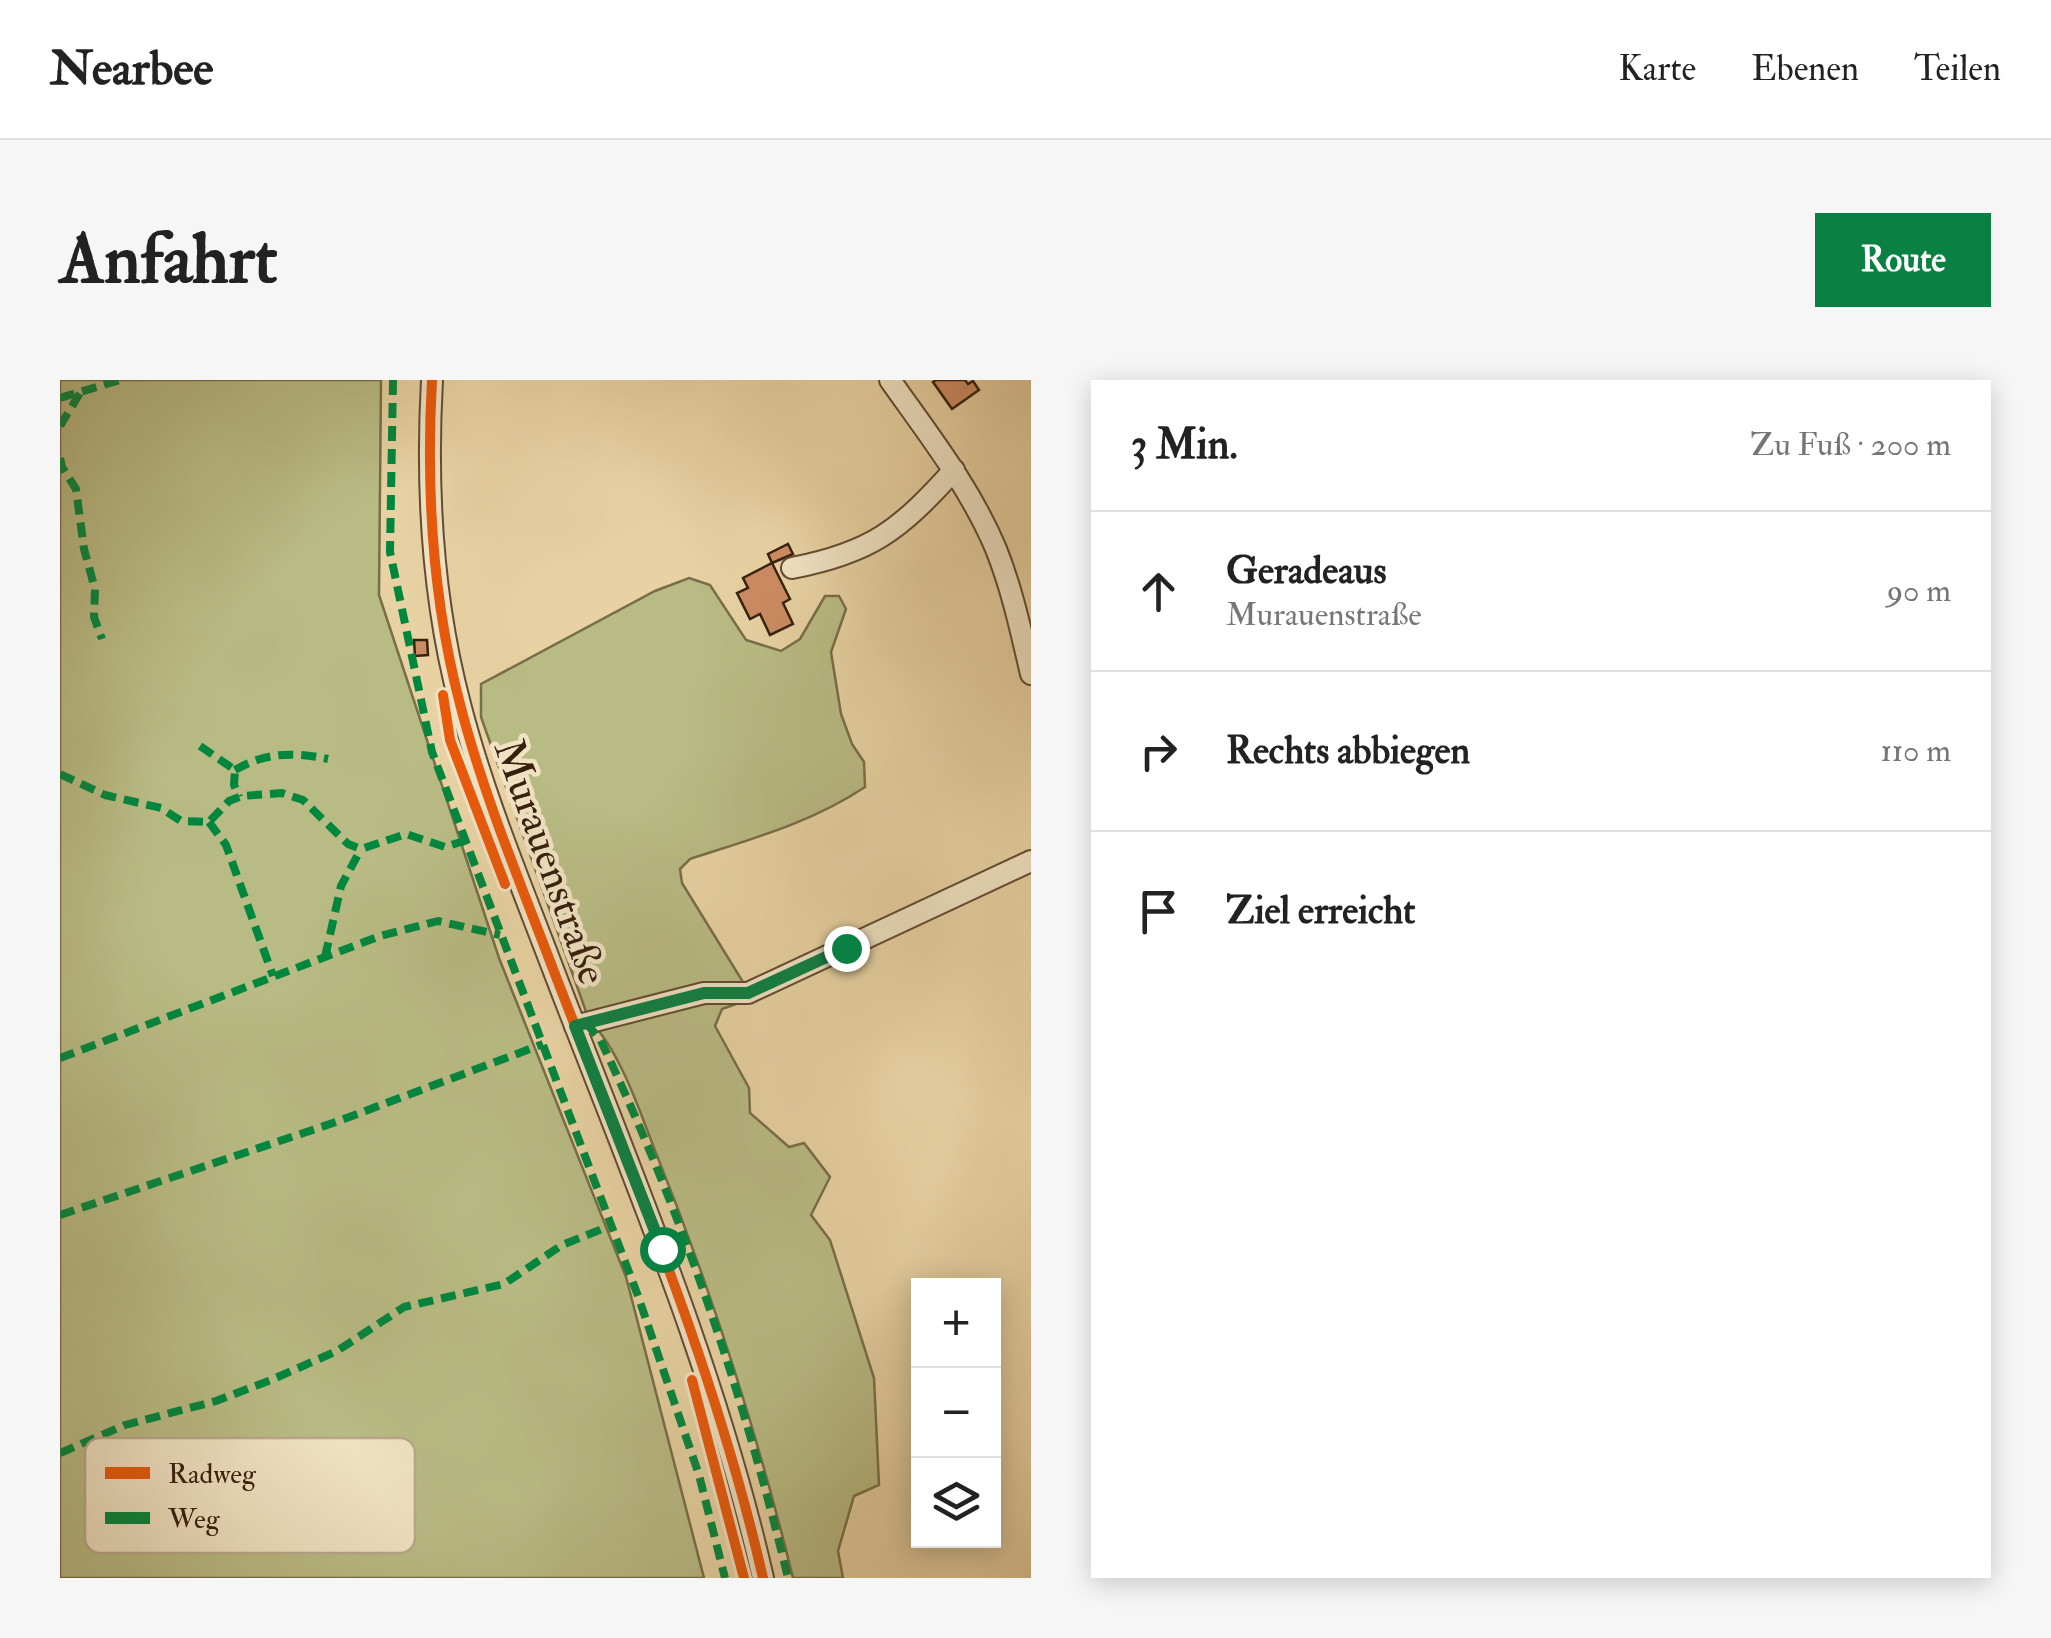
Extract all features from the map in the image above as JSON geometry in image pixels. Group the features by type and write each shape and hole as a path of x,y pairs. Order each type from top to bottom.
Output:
{"street":[{"name":"Murauenstraße","path":"432,380 434,560 452,670 475,753 710,1380 763,1578"},
{"path":"890,380 954,470 994,546 1014,601 1031,674"},
{"path":"792,568 834,560 878,541 918,510 954,470"},
{"path":"575,1026 704,993 748,993 1031,861"}],"green space":[{"path":"60,380 381,380 379,595 499,958 626,1277 704,1578 60,1578"},
{"path":"689,578 710,585 746,640 781,651 800,639 825,596 839,596 846,609 831,652 841,714 852,744 864,762 865,787 802,820 690,859 680,869 682,883 743,982 739,1003 722,1009 715,1026 749,1088 750,1113 789,1147 804,1143 830,1177 811,1215 830,1240 874,1378 879,1485 854,1496 838,1551 843,1578 793,1578 748,1415 695,1254 627,1080 610,1047 589,1020 481,717 481,684 655,591"}],"building":[{"path":"965,380 968,384 973,381 979,390 952,409 933,382"},
{"path":"788,544 793,554 772,563 768,554"},
{"path":"772,563 790,599 783,603 793,624 770,635 760,614 750,619 737,593 748,588 743,578"},
{"path":"414,640 427,640 428,655 415,656"}],"marked path":[{"path":"60,398 120,380"},
{"path":"393,380 390,552 432,752 638,1296 699,1475 725,1578"},
{"path":"60,426 80,393"},
{"path":"60,458 76,489 84,549 95,589 94,617 102,639"},
{"path":"200,746 235,770 234,785 239,797"},
{"path":"235,770 280,755 328,759"},
{"path":"60,774 105,795 161,808 181,821 209,822 229,801 242,796 282,793 303,800 348,844 361,849 406,834 445,847 467,840"},
{"path":"209,822 226,845 273,976"},
{"path":"325,957 341,886 361,849"},
{"path":"60,1058 380,936 438,921 500,935"},
{"path":"586,1023 600,1039 630,1104 684,1237 730,1371 788,1578"},
{"path":"60,1215 336,1122 543,1044"},
{"path":"95,1438 271,1380 337,1351 404,1307 504,1284 562,1245 612,1225"},
{"path":"60,1453 85,1442"}],"cycle path":[{"path":"432,380 431,502 437,583 469,738 503,838 696,1346 763,1578"},
{"path":"443,695 450,740 505,884"},
{"path":"692,1380 744,1578"}],"route":[{"path":"662,1249 575,1026 704,993 748,993 846,948"}]}
